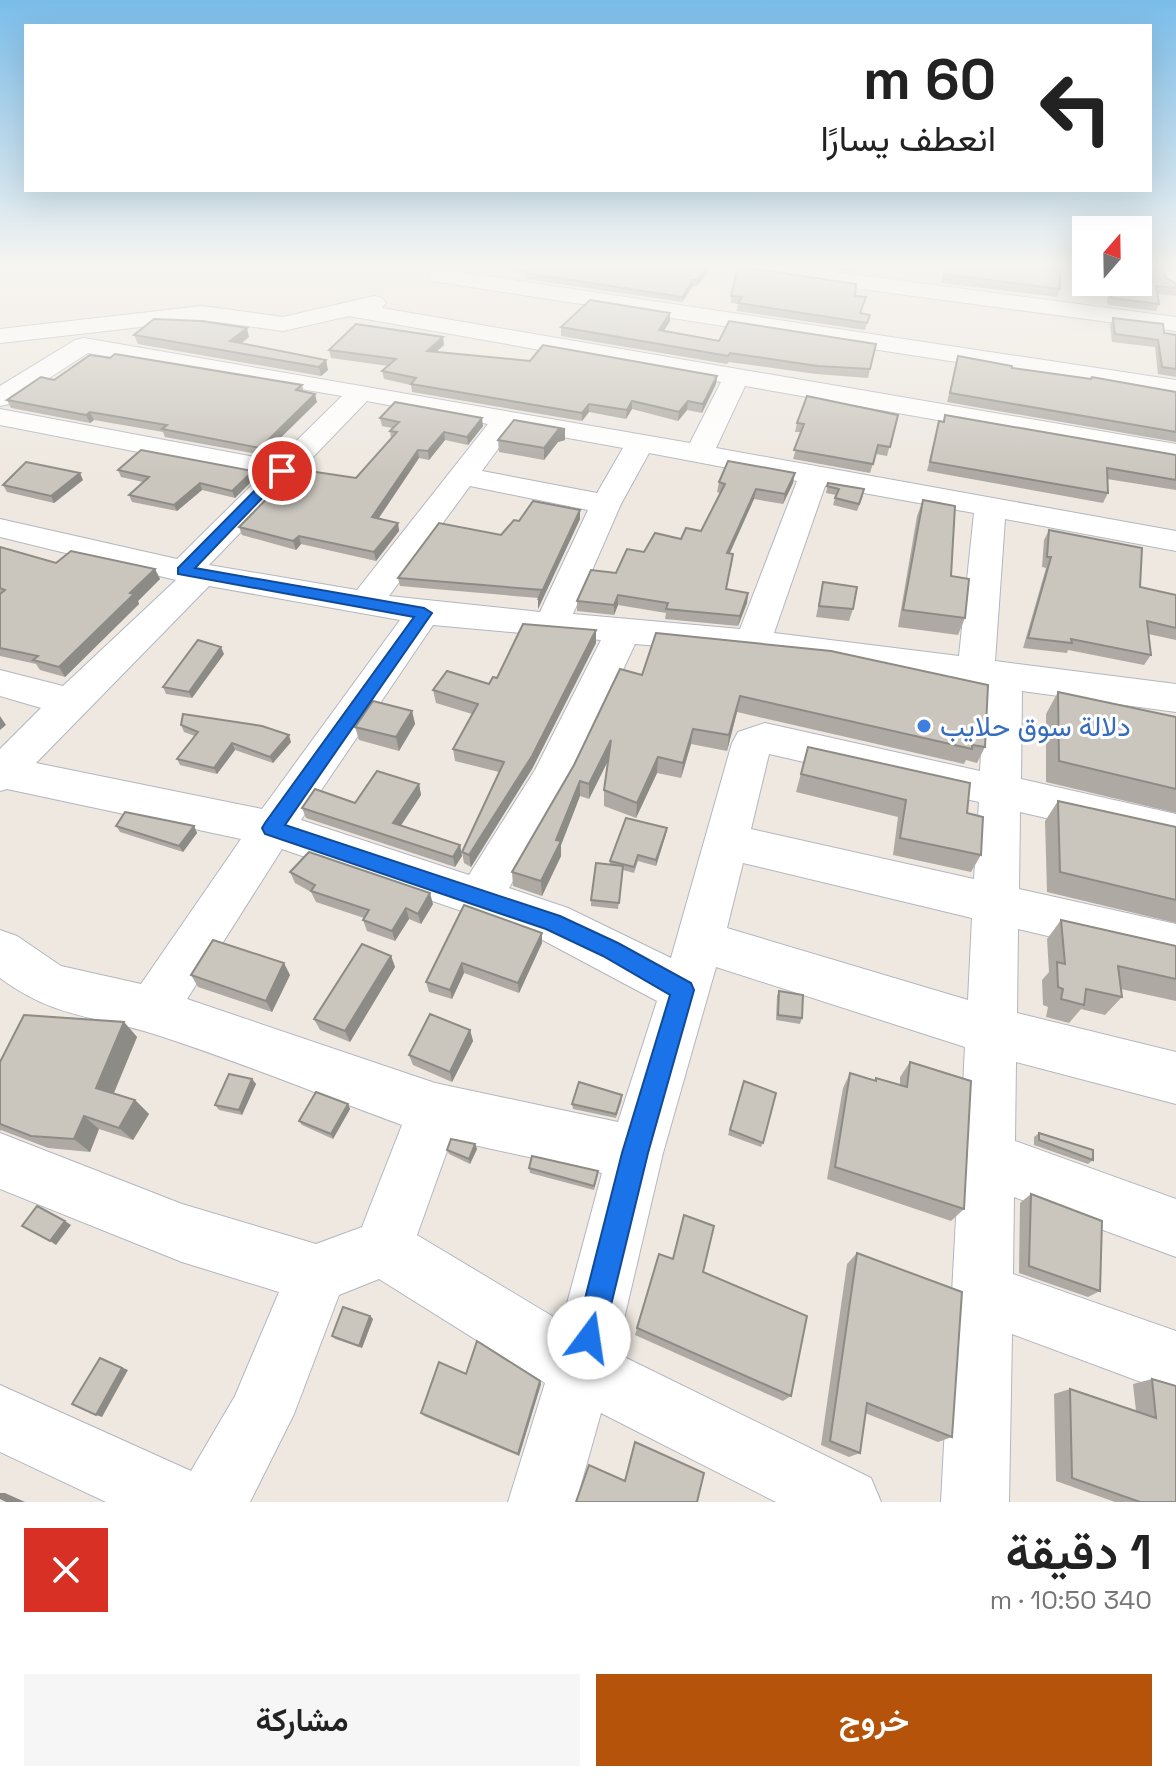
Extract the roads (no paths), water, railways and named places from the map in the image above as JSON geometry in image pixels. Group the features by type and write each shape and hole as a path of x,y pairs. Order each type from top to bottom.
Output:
{"street":[{"path":"0,398 97,336"},
{"path":"324,339 327,336"},
{"path":"504,336 1176,453"},
{"path":"573,348 583,336"},
{"path":"831,336 1176,388"},
{"path":"869,342 871,336"},
{"path":"84,345 700,452 1176,541"},
{"path":"890,403 903,347"},
{"path":"279,377 302,358"},
{"path":"700,452 736,378"},
{"path":"1,774 193,573 282,471 361,392"},
{"path":"0,417 282,471"},
{"path":"366,602 507,418"},
{"path":"552,623 606,504 640,443"},
{"path":"753,642 814,474"},
{"path":"462,476 606,504"},
{"path":"975,1502 1000,789 990,674 990,508"},
{"path":"0,528 193,573 424,613 753,642 1176,698"},
{"path":"152,1010 272,828 424,613"},
{"path":"480,896 551,779 624,630"},
{"path":"0,683 70,702"},
{"path":"542,1502 581,1369 635,1153 700,941 752,743 765,738 1176,831"},
{"path":"1,774 272,828 552,922 683,990"},
{"path":"726,841 1176,945"},
{"path":"700,941 991,1031 1176,1078"},
{"path":"0,951 44,982 72,993 152,1010 435,1110 635,1153"},
{"path":"3,1168 182,1233 316,1274 383,1248 435,1110"},
{"path":"987,1159 1176,1228"},
{"path":"383,1248 581,1369 847,1502"},
{"path":"211,1502 241,1455 288,1359 316,1274"},
{"path":"982,1293 1176,1363"},
{"path":"0,1418 181,1502"}],"place":[{"name":"دلالة سوق حلايب","path":"924,726"}]}
